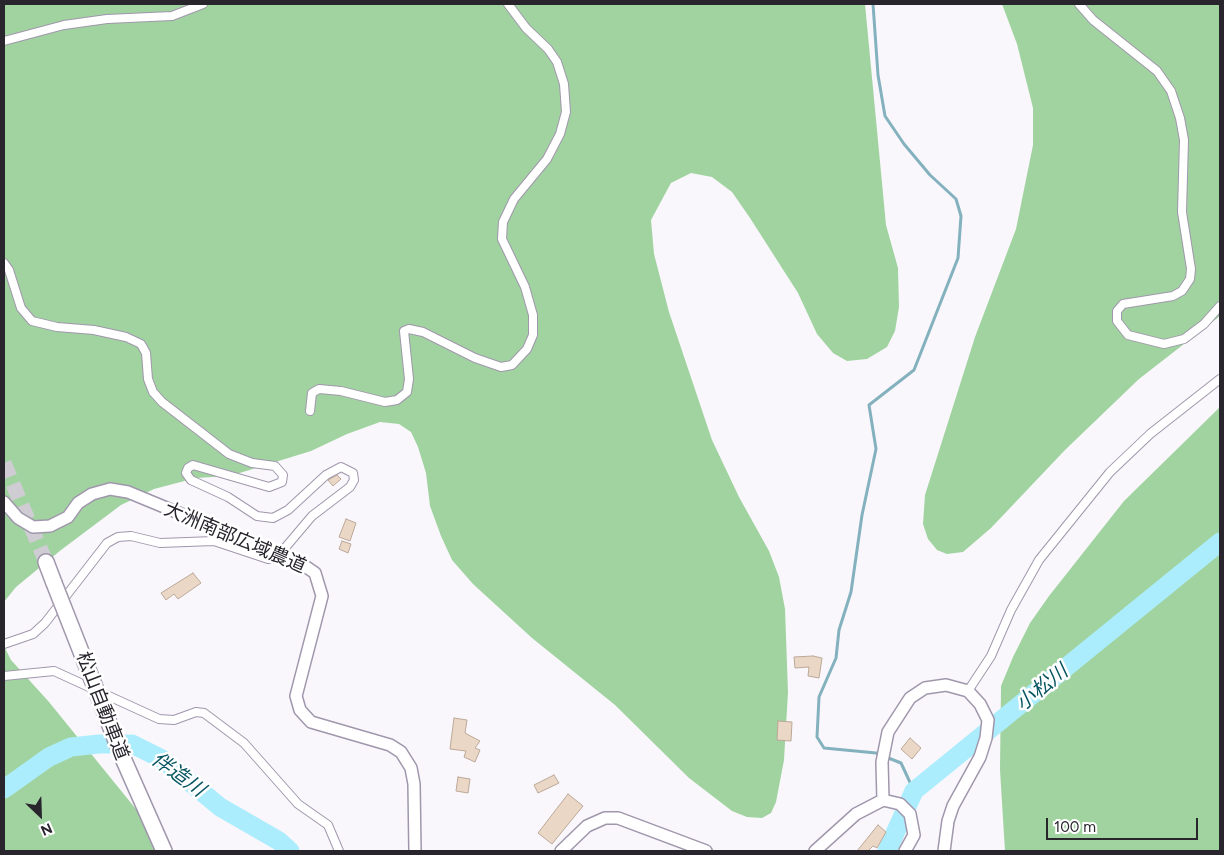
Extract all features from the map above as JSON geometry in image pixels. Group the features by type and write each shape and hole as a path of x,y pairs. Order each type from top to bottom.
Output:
{"highway":[{"name":"松山自動車道","path":"46,562 122,756 155,851"},
{"path":"122,756 164,851"}],"street":[{"path":"4,41 64,25 107,19 172,16 203,4"},
{"path":"310,411 312,394 319,389 341,391 384,402 397,400 407,392 409,379 404,331 423,332 475,358 502,367 512,365 527,349 533,335 533,315 525,287 502,239 503,222 514,199 547,159 560,134 566,112 564,84 557,62 548,49 526,28 508,4"},
{"path":"1079,4 1093,20 1157,71 1171,92 1180,118 1184,140 1182,212 1192,269 1190,279 1182,291 1173,296 1123,304 1117,311 1117,321 1128,335 1164,344 1184,339 1204,324 1220,306"},
{"path":"4,263 21,308 32,321 57,327 94,330 126,336 141,344 146,353 148,379 153,392 162,402 229,454 252,463 275,466 284,475 282,482 269,487 193,466 188,468 186,473 191,480 228,496 257,516 273,518 288,510 341,467 354,473 354,480 350,486 312,516 279,555 268,559 214,541 160,543 131,536 118,537 107,543 45,623 33,634 4,644"},
{"path":"968,692 991,656 1011,610 1039,560 1110,472 1150,434 1220,380"},
{"name":"大洲南部広域農道","path":"4,502 18,518 33,527 50,526 68,517 78,503 92,494 110,489 128,492 302,564 315,573 322,596 296,696 300,710 311,722 390,745 401,752 411,768 414,784 415,851"},
{"path":"4,676 54,672 160,719 174,720 196,712 204,713 244,743 298,804 328,824 339,851"},
{"path":"883,800 882,762 888,732 910,698 925,688 946,685 968,692 980,704 988,720 986,738 980,757 953,806 948,821 944,851"},
{"path":"815,851 856,814 883,800 900,804 910,814 914,835 905,851"},
{"path":"561,851 588,826 605,818 618,818 706,851"}],"green space":[{"path":"4,4 865,4 886,225 898,268 899,307 895,331 887,347 867,359 847,361 833,353 817,334 798,293 750,218 732,192 712,177 691,173 671,183 651,220 654,254 669,312 712,440 739,497 769,551 779,577 785,609 788,692 784,760 776,802 771,813 762,818 747,817 732,811 689,778 615,705 532,638 473,584 452,560 430,506 426,473 418,447 411,432 399,424 380,422 347,434 311,451 230,476 196,478 154,489 121,505 61,550 16,587 4,602"},
{"path":"1002,4 1220,4 1220,316 1139,379 1065,450 991,528 963,552 947,554 937,550 928,539 923,524 925,495 975,337 1016,229 1033,145 1033,108 1017,44"},
{"path":"1220,407 1220,851 1005,851 1000,770 1001,686 1013,657 1030,623 1049,596 1124,501"},
{"path":"4,646 11,660 49,702 170,851 4,851"}],"building":[{"path":"337,475 341,479 333,486 328,480"},
{"path":"346,519 356,523 350,541 339,537"},
{"path":"342,541 351,544 348,553 339,549"},
{"path":"193,573 201,583 178,599 174,594 166,600 161,593"},
{"path":"813,656 822,658 819,678 808,676 809,667 795,668 794,657"},
{"path":"454,718 467,720 465,733 480,741 475,748 480,750 475,762 464,757 466,751 450,749"},
{"path":"778,721 792,722 791,741 777,740"},
{"path":"910,738 921,748 912,759 901,749"},
{"path":"554,775 559,783 538,793 534,785"},
{"path":"458,777 470,779 468,793 456,791"},
{"path":"568,794 583,806 552,844 538,833"},
{"path":"878,825 886,832 877,848 873,846 868,851 857,851"}],"waterway":[{"path":"873,4 878,75 885,116 904,144 930,175 956,199 961,216 958,258 914,370 869,405 876,449 862,515 851,592 839,630 836,658 819,697 817,737 824,748 876,753 901,763 914,791"},
{"name":"小松川","path":"887,851 914,791 1220,542"},
{"name":"伴造川","path":"4,789 49,757 71,747 99,744 132,744 162,759 220,807 279,841 290,851"}],"tunnel":[{"path":"4,463 46,562"}]}
